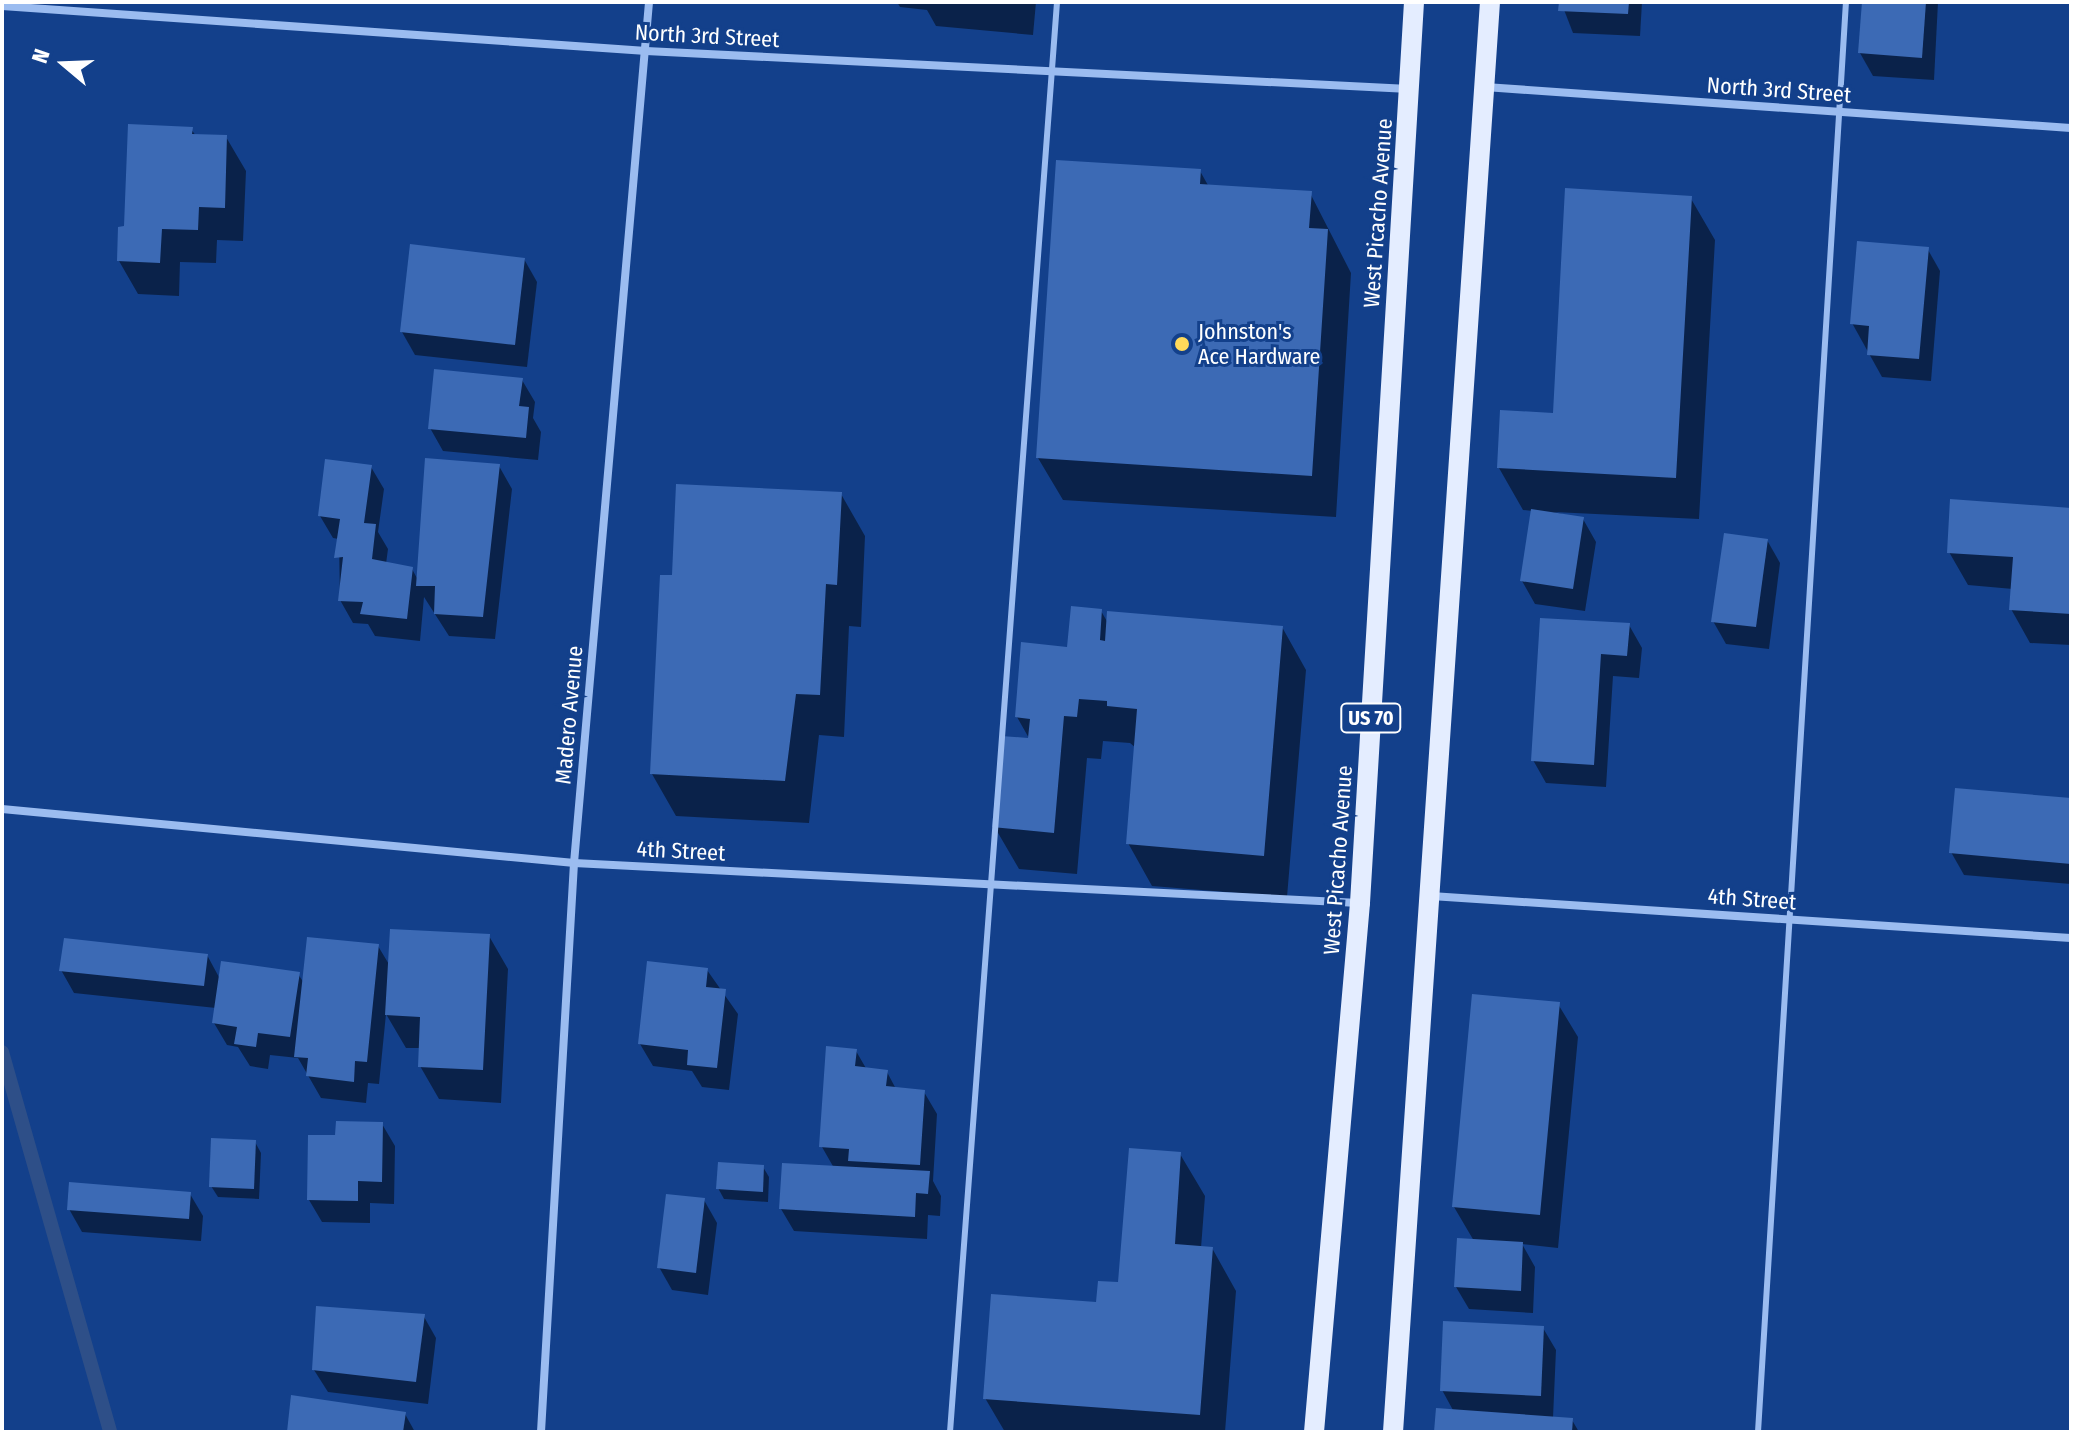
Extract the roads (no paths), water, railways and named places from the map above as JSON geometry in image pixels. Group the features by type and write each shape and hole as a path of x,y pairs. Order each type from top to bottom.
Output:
{"main road":[{"name":"West Picacho Avenue","path":"1314,1432 1360,903 1414,2"},
{"path":"1393,1432 1490,2"}],"street":[{"name":"Madero Avenue","path":"541,1432 574,863 649,2"},
{"name":"North 3rd Street","path":"2,6 646,51 1410,89"},
{"name":"North 3rd Street","path":"1485,87 2071,128"},
{"name":"4th Street","path":"2,809 574,863 1360,903"},
{"name":"4th Street","path":"1431,896 2071,938"}],"lane":[{"path":"950,1432 987,884 1057,2"},
{"path":"1758,1432 1846,2"}],"waterway":[{"path":"2,1052 110,1432"}],"place":[{"name":"Johnston's Ace Hardware","path":"1182,344"}]}
